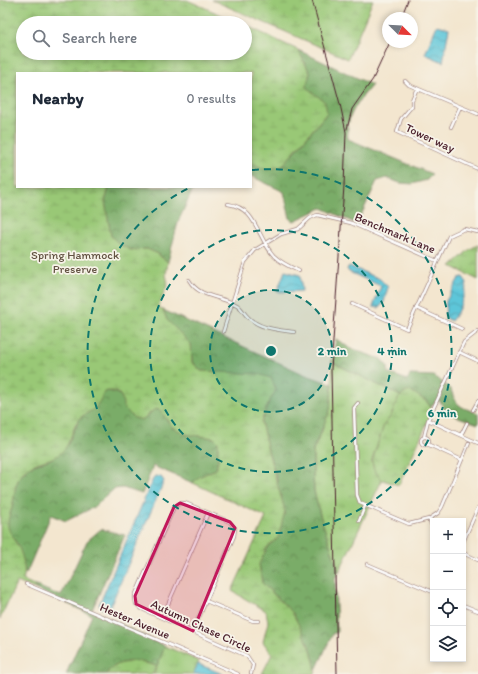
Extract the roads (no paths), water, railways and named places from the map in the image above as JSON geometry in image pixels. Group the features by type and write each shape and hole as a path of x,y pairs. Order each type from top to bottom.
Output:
{"street":[{"path":"405,81 417,88 478,114"},
{"name":"Tower way","path":"417,88 412,100 412,106 402,119 397,132 478,169"},
{"name":"Tower way","path":"451,127 460,107"},
{"path":"228,204 237,205 246,211 273,254 280,261 299,270"},
{"name":"Benchmark Lane","path":"223,332 245,262 255,250 281,234 298,229 310,218 321,215 334,220 351,223 437,260"},
{"path":"352,304 407,328 446,241 453,233 464,229 478,232"},
{"path":"189,280 200,291 238,306 248,317 257,323 279,330 294,332"},
{"path":"416,308 462,329"},
{"path":"462,460 422,442 428,420 466,338 478,331"},
{"path":"459,352 478,361"},
{"path":"473,410 478,401"},
{"path":"358,403 354,408 357,496 360,503 365,506 409,524 429,519 438,513 469,444"},
{"path":"428,420 478,443"},
{"path":"461,435 467,423"},
{"path":"424,437 428,439 427,444"},
{"name":"Autumn Chase Circle","path":"206,601 234,536 235,528 230,522 185,503 180,503 174,507 138,589 135,600 138,607 247,656 253,665 251,674"},
{"path":"359,521 365,506"},
{"path":"466,535 478,508"},
{"path":"162,618 208,513"},
{"path":"465,554 478,560"},
{"path":"367,564 430,591"},
{"name":"Hester Avenue","path":"26,584 238,674"},
{"path":"193,632 206,601 253,621 259,621"},
{"path":"466,606 478,611"}],"water":[{"path":"437,25 449,28 443,62 425,54"},
{"path":"349,266 380,279 388,287 384,302 379,308 373,307 381,286 349,272 347,269"},
{"path":"285,271 300,275 302,291 277,292"},
{"path":"463,277 467,283 459,308 451,321 445,317 446,301 459,278"},
{"path":"156,476 161,477 164,481 110,607 107,610 102,609 99,605 153,479"},
{"path":"198,664 223,674 193,674"}],"railway":[{"path":"312,0 346,132 344,186 331,369 337,674"},
{"path":"403,12 408,0"},
{"path":"347,129 352,109 373,79 387,48"}],"park label":[{"name":"Spring Hammock Preserve","path":"75,262"}]}
